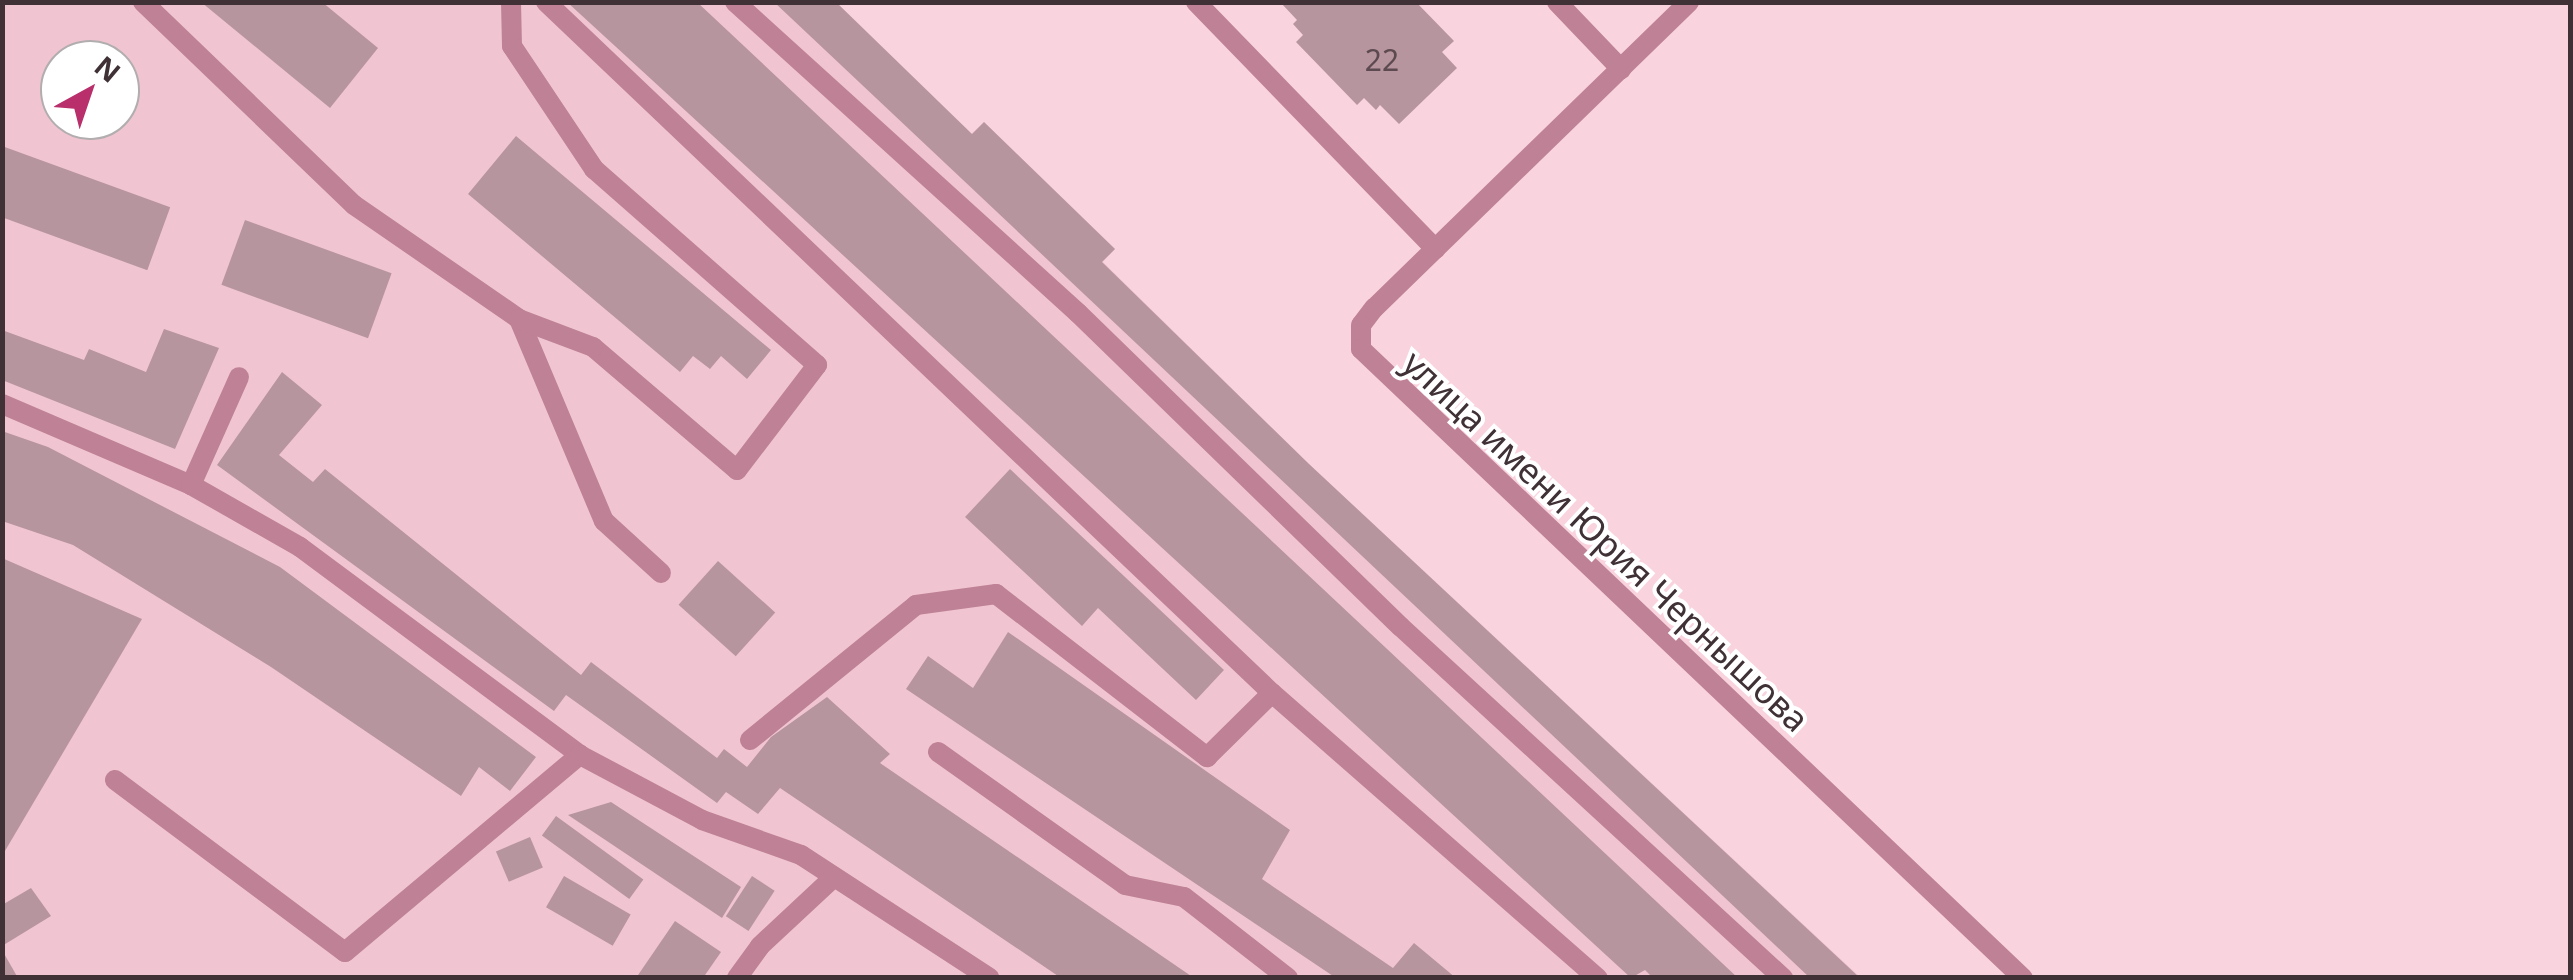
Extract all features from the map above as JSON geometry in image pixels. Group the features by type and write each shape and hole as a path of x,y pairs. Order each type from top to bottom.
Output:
{"street":[{"path":"143,2 354,205 519,319 593,347 737,470 817,364 594,169 512,46 511,2"},
{"path":"546,2 1272,692 1598,978"},
{"path":"735,2 1078,313 1401,627 1783,978"},
{"path":"1196,2 1434,248"},
{"path":"1556,2 1621,69"},
{"name":"улица имени Юрия Чернышова","path":"1689,2 1434,248 1360,325 1360,350 1376,370 2023,978"},
{"path":"519,319 604,522 661,574"},
{"path":"190,485 239,377"},
{"path":"2,404 190,485 300,548 580,756 702,820 801,855 990,978"},
{"path":"750,740 916,604 996,594 1207,756 1272,692"},
{"path":"938,752 1125,885 1184,897 1288,978"},
{"path":"115,780 345,952 580,756"},
{"path":"737,978 760,946 834,876"}],"shaded area":[{"path":"2,3 836,3 971,134 984,122 1115,249 1103,262 1309,464 1860,977 3,977"}],"building":[{"path":"201,2 322,2 378,48 330,108"},
{"path":"567,2 697,2 1738,978 1653,978 1645,970 1631,978"},
{"path":"774,2 836,2 972,134 984,122 1115,249 1102,262 1309,464 1860,978 1810,978"},
{"path":"1281,3 1417,3 1454,41 1442,52 1457,68 1399,124 1380,105 1376,110 1364,98 1357,105 1296,42 1303,35 1293,24 1297,20"},
{"path":"516,136 771,350 747,379 721,356 710,369 693,356 680,372 468,194"},
{"path":"2,146 170,207 147,270 2,217"},
{"path":"245,220 392,273 368,338 221,285"},
{"path":"164,329 219,348 175,449 2,380 2,330 84,360 89,349 146,372"},
{"path":"282,372 322,405 279,455 313,482 325,469 581,675 591,662 717,758 724,749 747,767 771,737 827,697 890,754 880,763 1194,978 1061,978 780,788 758,814 726,792 717,803 566,695 554,711 217,465"},
{"path":"2,431 48,447 280,567 536,757 510,791 479,767 461,796 271,667 73,545 2,521"},
{"path":"1010,469 1224,670 1196,700 1098,608 1082,626 965,517"},
{"path":"2,558 142,619 2,856"},
{"path":"718,561 775,613 736,656 679,605"},
{"path":"1008,632 1290,830 1262,879 1393,968 1414,943 1456,978 1336,978 906,689 928,656 973,688"},
{"path":"611,802 741,887 722,918 568,815"},
{"path":"556,816 643,879 629,899 542,835"},
{"path":"530,837 543,867 509,882 496,851"},
{"path":"564,876 631,914 613,946 546,907"},
{"path":"752,876 775,891 749,931 726,916"},
{"path":"31,888 51,916 2,946 2,905"},
{"path":"675,921 721,952 703,978 636,978"},
{"path":"2,950 18,978 2,978"}]}
